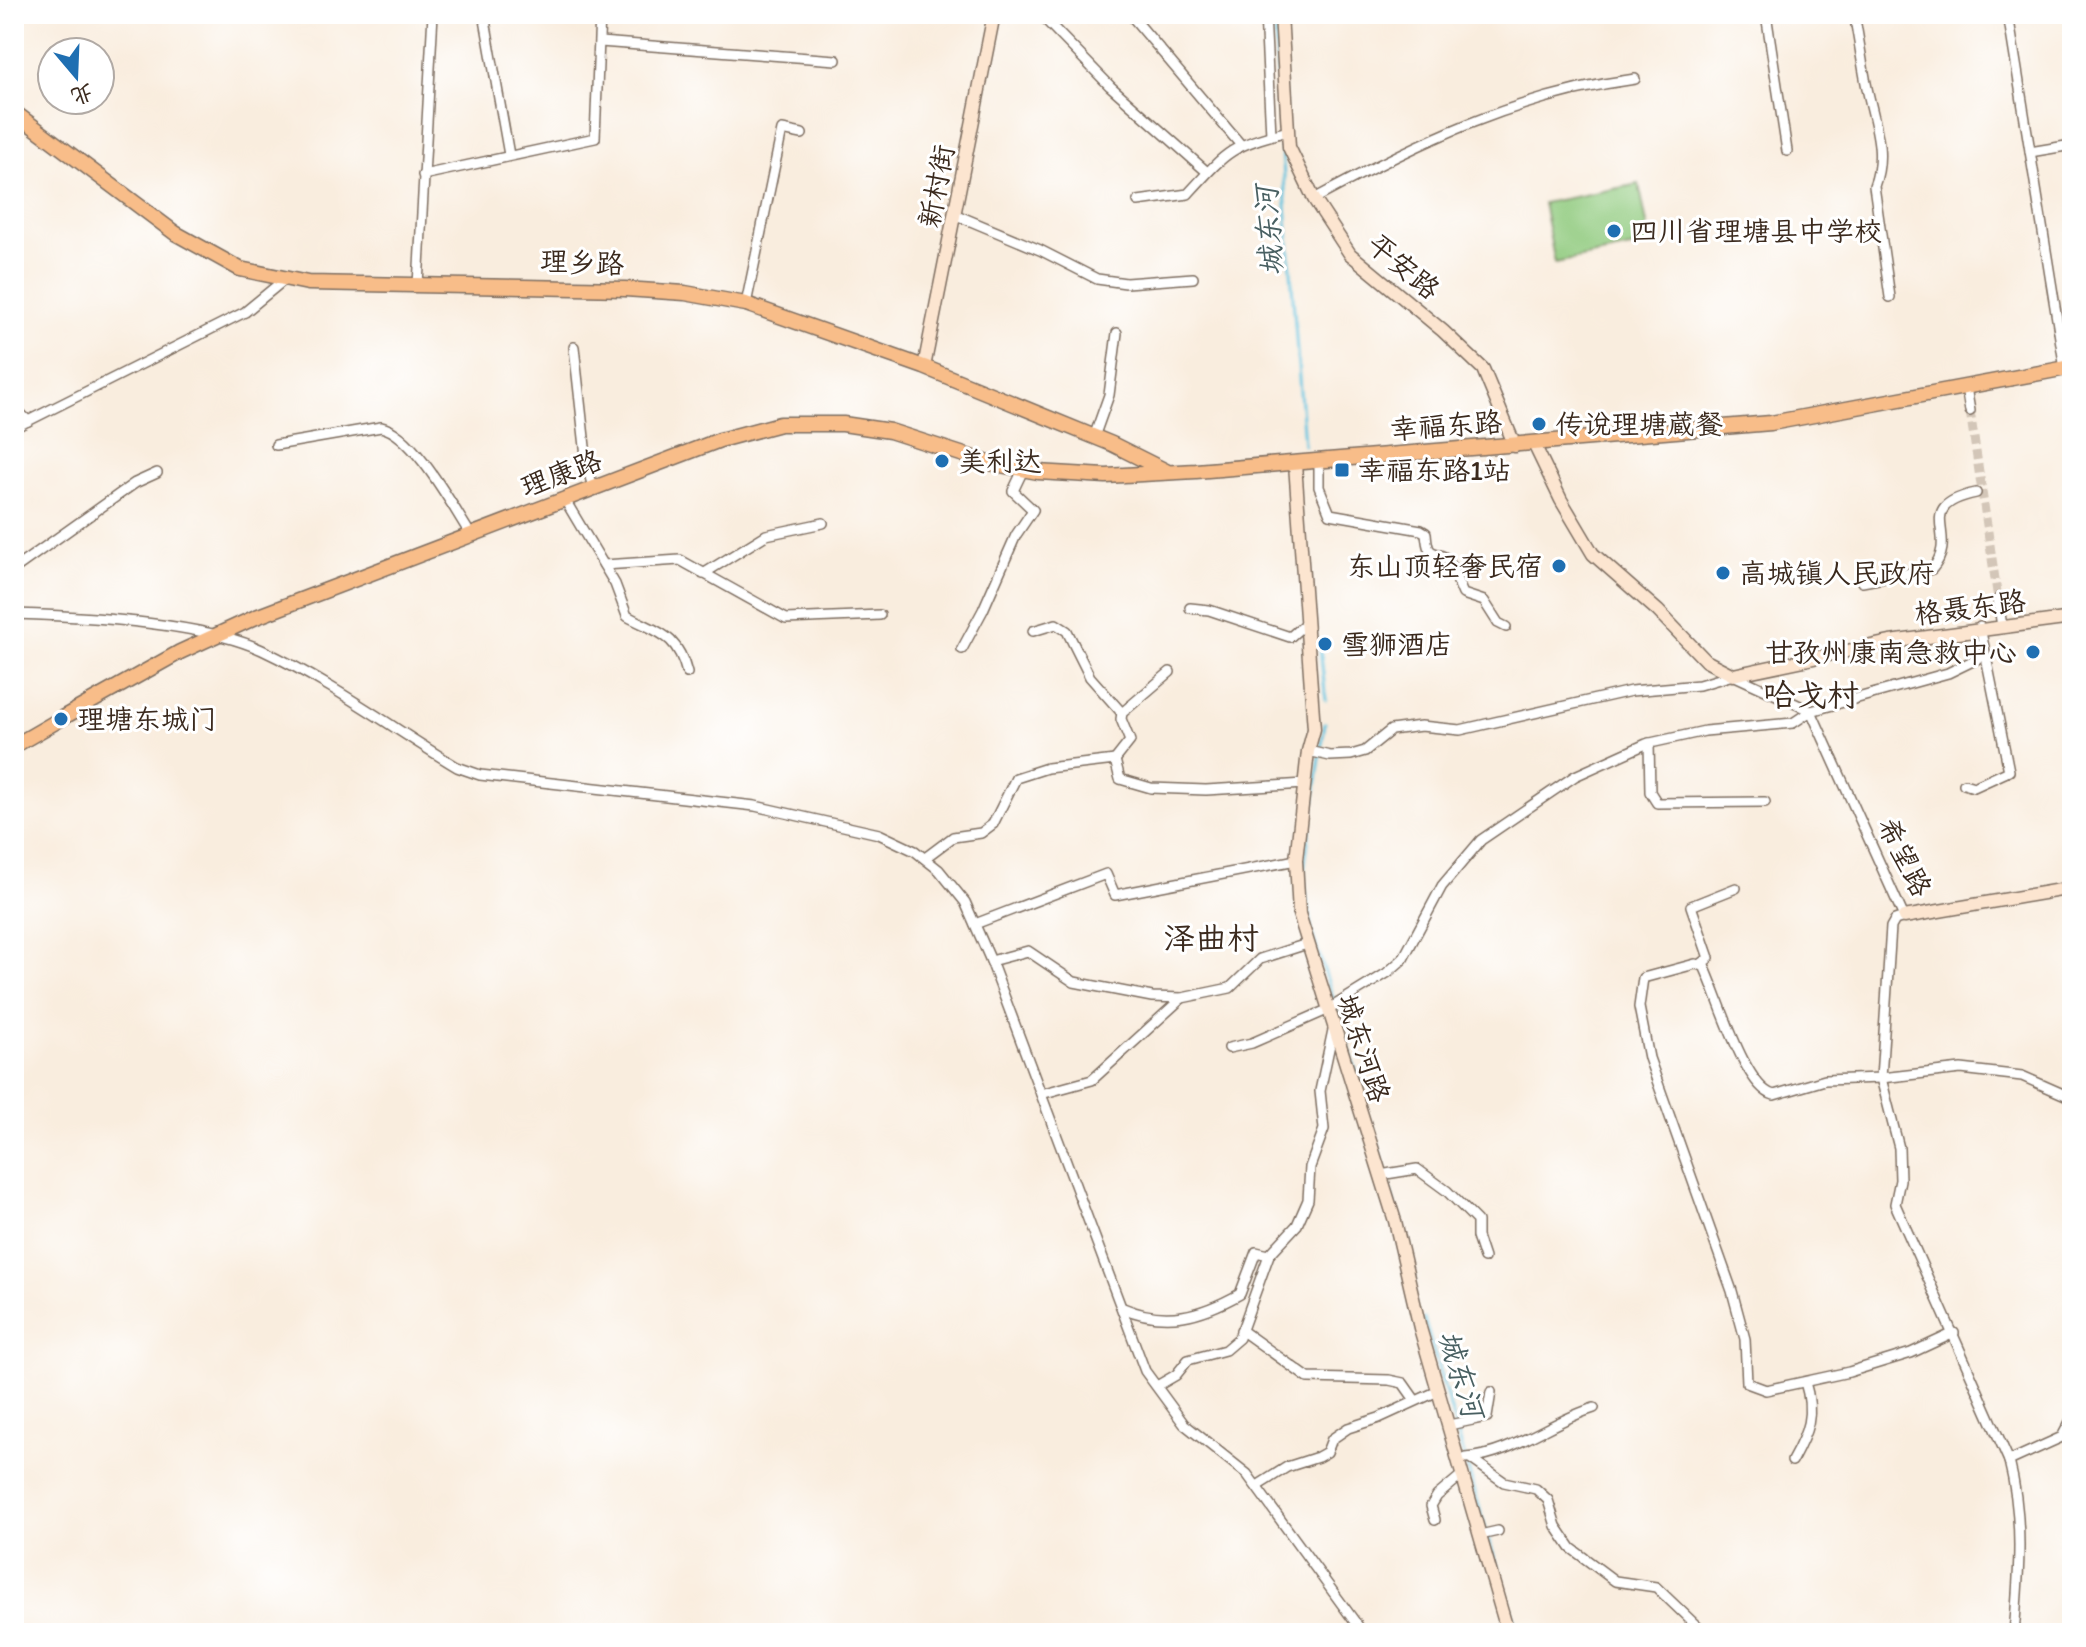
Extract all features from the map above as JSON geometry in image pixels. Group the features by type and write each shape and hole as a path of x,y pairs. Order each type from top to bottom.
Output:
{"main road":[{"name":"理乡路","path":"14,112 204,252 240,269 285,279 344,285 655,290 746,304 924,367 1112,444 1167,472"},
{"name":"幸福东路","path":"1106,476 1295,464 1782,421 2068,368"},
{"name":"理康路","path":"14,746 180,652 216,636 743,432 808,422 890,431 989,463 1065,476 1106,476"},
{"path":"1106,476 1116,455 1112,444"}],"street":[{"path":"418,285 433,14"},
{"path":"484,14 509,155"},
{"path":"423,175 595,138 600,14"},
{"name":"新村街","path":"924,367 994,14"},
{"path":"1040,14 1110,86 1206,171"},
{"path":"1130,14 1240,144"},
{"path":"1138,201 1188,194 1206,171 1240,144 1281,133 1265,14"},
{"name":"平安路","path":"1281,14 1281,133 1314,199 1342,244 1359,263 1478,363 1515,446"},
{"path":"1766,14 1787,151"},
{"path":"1854,14 1868,92 1877,120 1881,170 1874,186 1890,297"},
{"path":"2008,14 2068,368"},
{"path":"600,42 836,60"},
{"path":"1314,199 1418,143 1495,112 1583,86 1635,79"},
{"path":"746,304 782,130 802,134"},
{"path":"2030,152 2072,145"},
{"path":"954,214 1040,250 1097,279 1126,283 1193,278"},
{"path":"14,428 245,312 285,279"},
{"path":"1094,437 1109,395 1117,333"},
{"path":"574,347 587,465 593,488"},
{"path":"1966,387 1970,411"},
{"path":"14,407 28,421"},
{"path":"276,445 381,427 392,429 407,442 471,535"},
{"path":"1534,444 1561,500 1593,554 1650,604 1706,661 1811,711"},
{"path":"1319,461 1321,496 1330,514 1426,533 1427,548 1432,555 1448,559 1463,594 1484,601 1498,623 1506,627"},
{"name":"城东河路","path":"1295,464 1315,752 1305,784 1295,895 1333,1030 1386,1174 1438,1391 1454,1424 1464,1458 1463,1474 1508,1633"},
{"path":"962,649 1016,535 1033,510 1013,491 1023,470"},
{"path":"14,569 135,483 157,473"},
{"path":"1862,582 1932,569 1940,556 1944,506 1950,499 1976,493"},
{"path":"565,500 604,565 627,616 662,632 683,656 687,673"},
{"path":"703,574 766,535 823,523"},
{"path":"604,565 680,560 786,619 880,615"},
{"path":"1998,599 2002,627"},
{"path":"1190,608 1209,610 1290,637 1307,622"},
{"path":"14,614 117,621 216,636 261,650 457,767 480,775 755,806 879,834 925,858 959,892 991,961 1123,1308 1132,1343 1184,1424 1233,1462 1257,1486 1363,1633"},
{"name":"格聂东路","path":"1733,675 1846,650 1980,627 2072,618"},
{"path":"1033,631 1056,624 1064,628 1090,677 1122,713"},
{"path":"1964,784 1974,787 2009,771 1980,627"},
{"path":"1229,1048 1252,1043 1329,1009 1403,959 1442,886 1481,840 1575,776 1649,743 1705,731 1793,723 1811,711 1948,673 1985,655"},
{"path":"925,858 953,837 981,833 993,824 1016,778 1047,768 1115,760 1130,741 1121,719 1122,713 1170,672"},
{"path":"1315,752 1359,754 1391,730 1421,726 1460,730 1631,691 1699,685 1733,675"},
{"name":"希望路","path":"1811,711 1904,917 2072,888"},
{"path":"1649,743 1650,792 1657,803 1765,802"},
{"path":"1115,760 1120,779 1151,788 1251,789 1305,784"},
{"path":"975,924 1106,874 1115,895 1296,860"},
{"path":"1736,888 1691,906 1709,958 1701,964 1643,978 1639,1007 1649,1058 1741,1321 1748,1357 1747,1383 1766,1390 1805,1382 1889,1361 1954,1333"},
{"path":"1904,917 1895,920 1891,927 1881,1078 1899,1148 1896,1212 1954,1333 2009,1461 2018,1501 2021,1556 2014,1633"},
{"path":"991,961 1028,951 1074,982 1152,997 1182,998 1230,988 1260,959 1307,944"},
{"path":"1701,964 1735,1042 1764,1092 1774,1095 1825,1080 1881,1078 1961,1069 2022,1076 2072,1098"},
{"path":"1041,1094 1092,1080 1182,998"},
{"path":"1157,1386 1176,1375 1188,1360 1225,1350 1239,1338 1269,1255 1297,1225 1308,1200 1310,1167 1324,1129 1320,1091 1333,1030"},
{"path":"1386,1174 1417,1169 1447,1191 1477,1221 1477,1237 1484,1258"},
{"path":"1123,1308 1147,1318 1199,1312 1240,1294 1256,1252 1269,1255"},
{"path":"1241,1330 1308,1378 1389,1380 1403,1383 1415,1400"},
{"path":"1792,1461 1810,1422 1811,1406 1805,1382"},
{"path":"1257,1486 1287,1467 1327,1452 1332,1439 1348,1428 1379,1418 1438,1391"},
{"path":"1454,1424 1487,1417 1491,1392"},
{"path":"1464,1458 1594,1408"},
{"path":"2009,1461 2062,1437 2072,1418"},
{"path":"1464,1458 1504,1482 1536,1489 1548,1500 1556,1526 1571,1548 1615,1581 1656,1587 1704,1633"},
{"path":"1435,1520 1431,1506 1437,1496 1463,1474"},
{"path":"1480,1535 1498,1531"}],"green space":[{"path":"1639,184 1651,244 1555,263 1543,203"}],"waterway":[{"name":"城东河","path":"1274,14 1281,130"},
{"name":"城东河","path":"1281,137 1304,445"},
{"name":"城东河","path":"1319,640 1326,700"},
{"name":"城东河","path":"1325,723 1303,876 1312,933 1334,1001"},
{"name":"城东河","path":"1337,1011 1365,1100"},
{"name":"城东河","path":"1372,1124 1415,1280"},
{"name":"城东河","path":"1424,1319 1486,1530"},
{"name":"城东河","path":"1488,1537 1518,1633"}],"tunnel":[{"path":"1970,411 1998,599"}],"place":[{"name":"四川省理塘县中学校","path":"1614,231"},
{"name":"传说理塘蔵餐","path":"1539,424"},
{"name":"美利达","path":"942,461"},
{"name":"幸福东路1站","path":"1342,470"},
{"name":"东山顶轻奢民宿","path":"1559,566"},
{"name":"高城镇人民政府","path":"1723,573"},
{"name":"雪狮酒店","path":"1325,644"},
{"name":"甘孜州康南急救中心","path":"2033,652"},
{"name":"理塘东城门","path":"61,719"}],"district":[{"name":"哈戈村","path":"1811,695"},
{"name":"泽曲村","path":"1211,938"}]}
